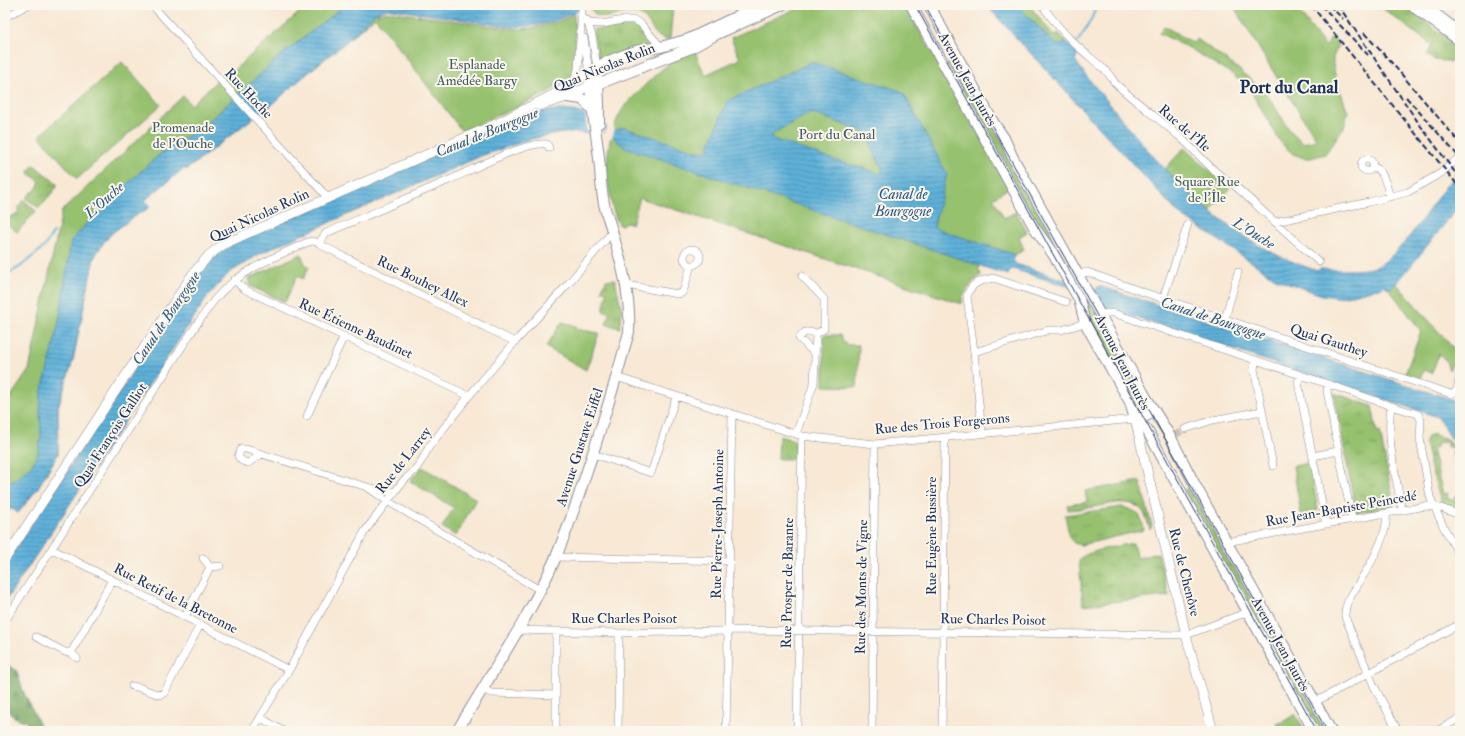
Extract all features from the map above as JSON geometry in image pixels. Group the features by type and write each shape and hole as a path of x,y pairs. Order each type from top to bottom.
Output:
{"main road":[{"name":"Quai Nicolas Rolin","path":"593,77 611,80 692,43 761,5"},
{"name":"Quai Nicolas Rolin","path":"661,47 692,43 717,34 782,5"},
{"name":"Avenue Jean Jaurès","path":"911,5 1034,227 1057,260 1079,299 1085,323 1130,402 1135,419 1147,430 1314,731"},
{"name":"Avenue Jean Jaurès","path":"929,5 993,122 1004,138 1013,158 1100,315 1155,411 1173,437 1226,542 1331,731"},
{"path":"1411,5 1460,41"},
{"path":"1424,5 1460,33"},
{"path":"593,77 661,47"},
{"name":"Avenue Gustave Eiffel","path":"457,731 518,630 556,557 593,454 629,332 630,320 626,285 605,209 601,187 593,77"},
{"path":"567,97 582,99 595,113"},
{"path":"1135,419 1144,417 1155,411"}],"street":[{"path":"5,17 28,5"},
{"name":"Rue Hoche","path":"152,5 328,198"},
{"name":"Rue de l'Île","path":"1042,5 1059,28 1107,72 1114,82 1148,112 1169,127 1196,151 1206,163 1225,180 1234,185 1319,262"},
{"path":"540,106 593,77 581,7"},
{"name":"Quai Nicolas Rolin","path":"585,24 602,24 623,20 634,20 640,22 661,47"},
{"path":"574,81 578,73 585,24"},
{"name":"Quai Nicolas Rolin","path":"5,559 192,275 213,251 224,244 524,110 566,88 574,81 593,77"},
{"name":"Quai Nicolas Rolin","path":"524,110 567,97 593,77"},
{"path":"319,243 326,233 449,180 491,160 543,143 547,144 549,148"},
{"path":"1275,222 1408,192 1441,173 1460,157"},
{"path":"1374,167 1379,169 1382,173 1390,197"},
{"path":"1163,298 1188,224"},
{"name":"Rue de Larrey","path":"252,731 289,670 365,531 403,481 409,477 425,456 429,447 469,396 515,342 567,285 612,231"},
{"name":"Quai François Galliot","path":"5,621 196,326 216,298 234,280 254,267 308,242 313,241 319,243"},
{"name":"Rue Bouhey Allex","path":"319,243 515,342"},
{"path":"626,285 678,294 682,293 691,265"},
{"name":"Quai Gauthey","path":"1078,276 1086,272 1090,273 1451,394 1458,392 1460,372"},
{"path":"1225,319 1238,272"},
{"path":"802,276 824,299 824,329 816,334 813,332 805,332 799,338 815,354"},
{"path":"982,433 967,296 970,287 982,280 993,278 1066,302"},
{"name":"Rue Étienne Baudinet","path":"234,280 244,289 469,396"},
{"path":"1100,315 1113,313 1418,414 1420,417 1421,448 1430,497 1443,526 1460,556"},
{"path":"974,352 1048,330 1061,330 1085,323"},
{"name":"Rue Prosper de Barante","path":"797,731 800,630 799,435 814,383 816,334"},
{"path":"307,416 344,336"},
{"path":"1256,360 1254,369 1273,466"},
{"path":"1300,374 1298,382 1326,524"},
{"name":"Rue des Trois Forgerons","path":"616,377 799,435 875,444 1135,419"},
{"path":"1328,384 1327,391 1352,520"},
{"path":"593,454 651,473 676,397"},
{"path":"1391,406 1389,438 1402,510"},
{"path":"1185,429 1213,420 1262,411"},
{"name":"Rue Pierre-Joseph Antoine","path":"726,731 731,633 731,630 728,627 732,415"},
{"name":"Rue de Chenôve","path":"1135,419 1186,635 1213,731"},
{"name":"Rue Eugène Bussière","path":"942,731 945,437"},
{"name":"Rue des Monts de Vigne","path":"872,731 875,444"},
{"path":"1313,456 1338,451"},
{"path":"262,454 367,487 395,492"},
{"path":"367,487 387,501 540,590"},
{"name":"Rue Jean-Baptiste Peincedé","path":"1226,542 1426,506 1441,508 1460,515"},
{"path":"1386,514 1383,538 1366,572 1348,600 1345,611 1347,623 1377,692 1398,731"},
{"name":"Rue Retif de la Bretonne","path":"52,550 289,670"},
{"path":"556,557 730,561"},
{"path":"203,558 210,567"},
{"path":"210,567 220,566"},
{"path":"185,617 210,567"},
{"path":"70,652 74,648 112,580"},
{"name":"Rue Charles Poisot","path":"518,630 619,633 722,630 731,633 800,630 1186,635 1248,612"},
{"path":"1315,702 1460,624"},
{"path":"132,686 159,695 164,693 200,625"},
{"path":"556,631 556,731"},
{"path":"618,731 619,633"},
{"path":"36,637 65,652 70,652 77,658"},
{"path":"483,689 491,693 556,695"},
{"path":"261,718 283,731"},
{"path":"1436,731 1460,718"}],"green space":[{"name":"Promenade de l'Ouche","path":"298,5 384,5 377,15 383,12 393,12 515,29 545,25 560,21 574,14 574,68 566,80 555,88 522,105 462,131 375,17 287,90 259,116 258,114 186,170 184,168 145,200 150,207 140,212 113,232 103,243 93,262 73,360 58,407 58,454 37,489 18,513 11,508 5,516 5,405 29,370 62,211 183,96 191,105 222,76 227,76 302,10"},
{"path":"588,5 673,5 670,39 664,39 656,34 647,20 638,14 630,13 604,17 593,12"},
{"name":"Port du Canal","path":"804,5 906,5 912,18 1010,187 993,198 1004,218 1016,212 1027,232 1019,237 1024,250 1015,255 986,245 978,269 981,275 973,282 962,297 962,304 640,198 632,224 626,222 620,226 613,208 607,167 609,144 612,133 621,112 627,103 661,70 673,61 694,50 705,75 740,59 731,38"},
{"path":"1017,5 1029,5 1055,37 1058,33 1066,41 1062,45 1055,44"},
{"path":"1233,5 1294,5 1326,47 1332,36 1338,44 1333,58 1333,65 1336,79 1348,112 1344,127 1325,154 1311,158 1304,158 1293,154 1281,143 1249,88 1232,74 1189,48 1159,33 1164,26 1193,43 1197,39 1237,68 1266,93 1289,129 1303,143 1317,140"},
{"path":"1378,5 1404,5 1460,48 1460,62 1434,60 1427,55 1432,45"},
{"path":"630,23 640,27 652,44 602,60 598,57 593,31 594,29 606,29"},
{"path":"956,59 1076,276 1070,279 1040,232 947,64"},
{"path":"122,62 161,105 77,179 39,136"},
{"name":"Square Rue de l'Île","path":"1184,148 1230,189 1210,211 1189,194 1165,169"},
{"path":"34,165 57,184 57,187 39,208 27,199 31,193 36,190 40,182 28,172"},
{"path":"24,200 36,211 17,232 5,222 9,217 18,212 19,206"},
{"path":"301,254 305,264 309,267 303,279 297,276 285,302 250,286 248,279"},
{"path":"615,279 622,311 620,328 606,324 609,317 609,312 603,311 607,292 601,291 606,280"},
{"path":"1396,283 1459,355 1449,370 1446,361 1439,353 1432,373 1423,370 1420,380 1405,375 1421,331 1389,289"},
{"path":"1088,299 1141,394 1132,399 1086,317 1082,302"},
{"path":"562,322 576,326 576,329 599,333 586,370 546,347"},
{"path":"824,335 840,335 846,345 859,345 857,387 824,386"},
{"path":"1334,393 1372,406 1377,432 1380,432 1394,506 1356,513"},
{"path":"1432,434 1447,439 1449,443 1460,446 1460,456 1453,457 1452,447 1447,447 1447,442 1437,443 1437,448 1432,449 1443,494 1448,493 1447,498 1454,501 1456,496 1458,497 1455,507 1441,502 1425,443 1427,437"},
{"path":"779,436 794,440 796,445 796,459 778,459"},
{"path":"1309,463 1318,510 1301,514 1293,466"},
{"path":"422,467 476,499 456,536 442,527 454,508 410,481"},
{"path":"1140,481 1152,526 1150,530 1142,510 1131,504 1118,503 1068,510 1067,505 1087,502 1085,491"},
{"path":"1192,486 1328,731 1316,731 1183,491"},
{"path":"1122,507 1132,510 1138,514 1142,520 1144,530 1081,545 1074,543 1070,539 1065,515"},
{"path":"1133,543 1137,558 1158,553 1169,596 1083,605 1079,560 1096,551"},
{"path":"5,663 17,671 23,691 43,731 30,731 26,721 15,718 10,712 4,692"},
{"path":"1295,714 1305,730 1280,731 1276,724 1283,722"}],"water":[{"path":"345,5 587,5 573,13 551,22 538,25 513,27 392,9 380,11 373,15 345,43 313,68 259,116 258,114 186,170 184,168 145,200 150,207 140,212 113,232 103,243 93,262 73,360 58,407 58,454 37,489 18,513 11,508 5,516 5,485 15,480 29,468 35,460 39,449 41,437 41,394 52,353 61,310 71,241 115,191 117,193 159,155 208,122 280,56"},
{"path":"986,5 1017,5 1055,44 1062,45 1066,41 1078,55 1075,60 1090,80 1133,133 1185,189 1223,222 1245,237 1267,250 1292,261 1317,271 1320,269 1367,269 1382,263 1393,255 1403,244 1449,182 1460,172 1460,205 1397,283 1388,289 1385,285 1352,295 1337,297 1322,295 1277,279 1178,213"},
{"name":"Canal de Bourgogne","path":"812,62 903,92 947,174 934,226 937,229 1015,255 1013,260 1016,264 1095,290 1099,286 1460,402 1460,443 1452,440 1438,417 1104,307 1098,296 1013,269 1010,270 1008,275 624,147 612,136 573,132 563,133 531,139 481,156 274,247 229,273 208,296 5,602 5,565 193,280 211,259 237,242 508,123 536,113 556,110 575,112 588,116 613,129 617,130 625,128 704,152 708,149 727,101","holes":["811,113 865,132 882,169 881,174 773,139 772,135"]}],"pier":[{"path":"585,113 604,122 604,135 608,124 615,128 612,138 588,136"}],"waterway":[{"name":"L'Ouche","path":"1070,50 1086,29 1097,5"},
{"path":"5,275 20,267 44,247 54,232"}],"tunnel":[{"path":"1175,435 1185,429"}],"tram line":[{"path":"915,5 1317,731"},
{"path":"925,5 1327,731"}],"railway":[{"path":"1311,5 1460,188"},
{"path":"1321,5 1368,55"},
{"path":"1329,5 1343,19"},
{"path":"1338,5 1420,125 1460,179"},
{"path":"1364,33 1391,62 1460,143"},
{"path":"1406,97 1460,158"}],"district":[{"name":"Port du Canal","path":"1289,87"}],"park label":[{"name":"Esplanade Amédée Bargy","path":"477,72"}]}
